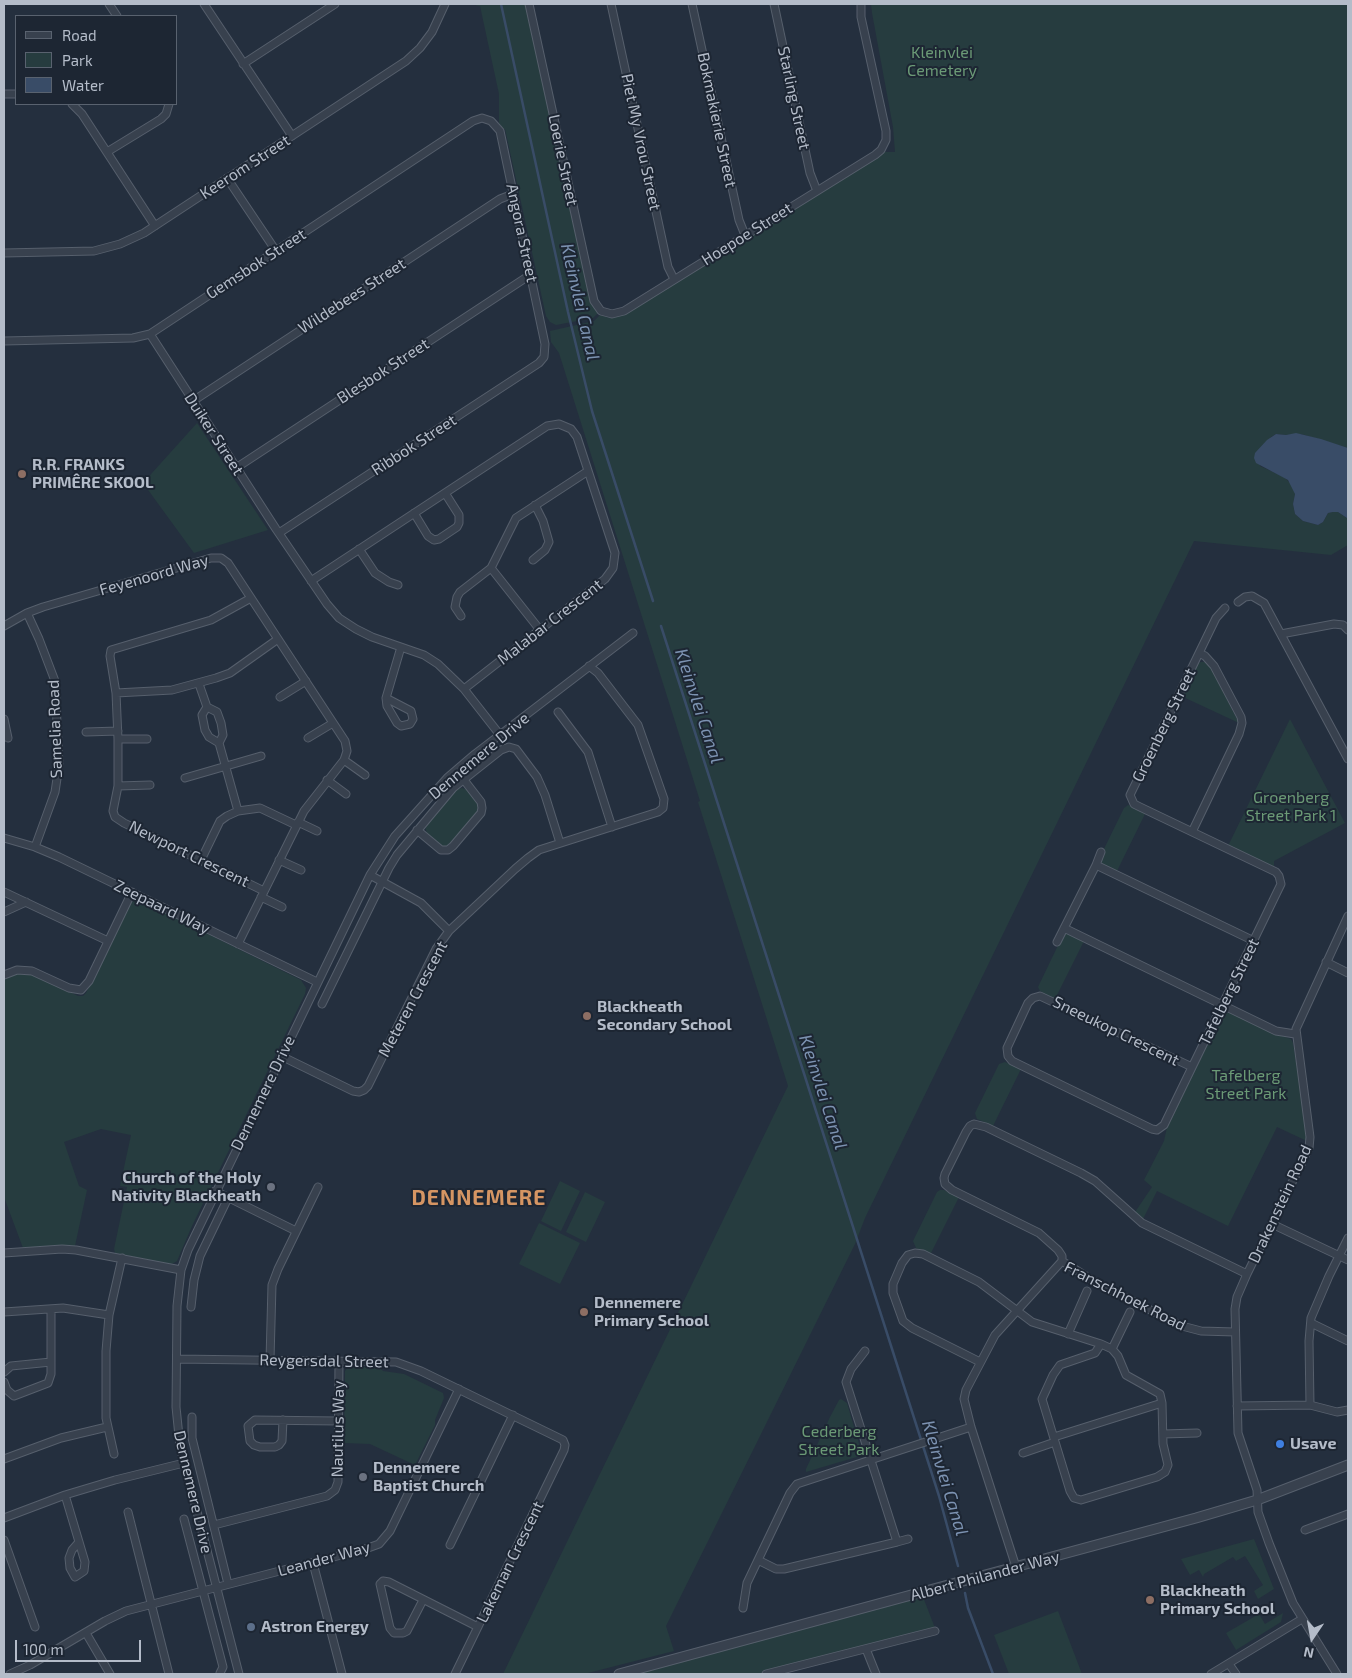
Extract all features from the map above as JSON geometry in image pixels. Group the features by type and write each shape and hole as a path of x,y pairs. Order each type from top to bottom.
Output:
{"street":[{"path":"109,4 116,15"},
{"path":"204,4 292,136"},
{"path":"243,64 335,4"},
{"name":"Keerom Street","path":"4,253 94,251 136,238 413,55 432,32 445,4"},
{"name":"Loerie Street","path":"529,4 594,301 598,309 604,312"},
{"name":"Piet My Vrou Street","path":"611,4 666,257 674,279"},
{"name":"Bokmakierie Street","path":"692,4 739,220 745,235"},
{"name":"Starling Street","path":"774,4 810,173 818,191"},
{"name":"Hoepoe Street","path":"604,312 612,314 620,312 875,156 881,150 885,143 885,127 861,17 860,4"},
{"path":"73,105 82,114 108,152 155,226"},
{"path":"108,152 161,119 166,114 169,105"},
{"name":"Angora Street","path":"487,119 495,124 500,131 545,344 545,354"},
{"name":"Gemsbok Street","path":"4,341 133,338 150,334 473,121 487,119"},
{"path":"227,178 276,252"},
{"name":"Wildebees Street","path":"193,401 492,204 513,194"},
{"name":"Blesbok Street","path":"236,468 530,275"},
{"name":"Duiker Street","path":"150,334 236,468 327,604 345,622 372,637 424,655 450,674 500,735"},
{"name":"Ribbok Street","path":"279,533 540,363 545,354"},
{"name":"Malabar Crescent","path":"311,581 547,426 554,424 567,426 575,433 615,553 613,568 606,579 464,689"},
{"path":"461,616 455,607 456,597 491,568 512,523 522,513 588,471"},
{"path":"414,513 431,539 439,539 457,527 460,519 445,493"},
{"path":"533,560 546,550 549,542 543,521 535,505"},
{"path":"359,549 376,573 389,582 398,585"},
{"name":"Feyenoord Way","path":"4,626 27,613 44,607 214,557 221,558 226,561 345,741 347,752 344,760"},
{"path":"491,568 540,630"},
{"path":"1238,602 1245,597 1252,596 1264,603 1348,759"},
{"name":"Newport Crescent","path":"251,598 211,620 111,650 110,656 116,693 118,731 118,786 114,811 115,816 119,820 201,860 263,894"},
{"name":"Groenberg Street","path":"1225,608 1216,618 1130,795 1134,804 1276,872 1280,880"},
{"name":"Samelia Road","path":"27,613 55,681 59,765 56,792 35,847"},
{"path":"1281,634 1334,624 1343,625 1348,630"},
{"name":"Dennemere Drive","path":"239,1674 184,1463 177,1424 177,1306 181,1270 188,1250 370,875 394,837 447,778 632,633"},
{"path":"116,693 163,692 199,684 230,673 278,639"},
{"path":"386,698 400,647"},
{"path":"1192,832 1239,734 1242,723 1241,717 1214,666 1200,653"},
{"name":"Meteren Crescent","path":"282,1056 353,1091 359,1092 364,1090 368,1086 432,956 449,931 539,850 658,812 663,808 665,801 638,725 598,673 590,666"},
{"path":"280,697 306,681"},
{"path":"199,684 207,707"},
{"path":"207,707 215,710 220,718 222,735 219,743 238,811"},
{"path":"207,707 202,715 205,730 209,737 219,743"},
{"path":"558,712 588,752 612,827"},
{"path":"4,719 8,738"},
{"path":"308,738 333,723"},
{"path":"86,732 118,731"},
{"path":"118,739 147,739"},
{"name":"Dennemere Drive","path":"322,1004 382,881 397,855 453,788 501,750 514,747 537,778 542,787 560,843"},
{"path":"185,778 261,756"},
{"path":"238,944 297,824 313,798 344,760 365,775"},
{"path":"327,780 346,794"},
{"name":"Dennemere Drive","path":"418,830 441,850 448,850 453,846 482,811 481,802 464,780"},
{"path":"118,786 150,785"},
{"path":"201,860 220,821 238,811 260,808 317,831"},
{"name":"Zeepaard Way","path":"4,838 35,847 59,857 317,982"},
{"path":"1057,942 1101,852"},
{"path":"279,860 301,870"},
{"path":"1096,865 1254,941"},
{"path":"370,875 421,903 449,931"},
{"name":"Tafelberg Street","path":"1159,1129 1166,1122 1279,890 1280,880"},
{"path":"4,892 108,941"},
{"path":"4,975 17,970 32,971 69,988 81,990 87,985 132,892"},
{"path":"263,894 282,907"},
{"path":"4,912 26,902"},
{"name":"Drakenstein Road","path":"1337,1674 1293,1604 1258,1512 1257,1490 1239,1438 1236,1406 1235,1332 1236,1303 1248,1274 1307,1153 1310,1142 1295,1034 1298,1021 1348,916"},
{"path":"1064,928 1276,1031 1295,1034"},
{"path":"1326,962 1348,973"},
{"name":"Sneeukop Crescent","path":"1159,1129 1149,1128 1012,1061 1008,1056 1007,1048 1030,1000 1036,996 1046,998 1192,1068"},
{"path":"1062,1261 1062,1256 1058,1250 1039,1233 952,1190 945,1184 945,1174 970,1126 974,1124 986,1127 1081,1173 1095,1181 1142,1222 1248,1274"},
{"path":"270,1360 272,1285 278,1268 318,1188"},
{"path":"215,1191 296,1231"},
{"path":"191,1307 193,1286 200,1256 228,1198"},
{"path":"1272,1224 1348,1260"},
{"path":"1310,1405 1309,1341 1312,1318 1329,1276 1348,1238"},
{"path":"4,1253 62,1249 76,1250 181,1270"},
{"path":"980,1362 903,1321 893,1288 903,1260 911,1253 923,1254 987,1287 1015,1311 1035,1323 1101,1344 1112,1349 1118,1356 1126,1375 1158,1392 1161,1396 1164,1448 1168,1465 1164,1474 1081,1500 1074,1498 1071,1494 1042,1403 1050,1381 1060,1366 1095,1352 1101,1344"},
{"path":"114,1454 106,1427 106,1351 109,1315 122,1258"},
{"name":"Franschhoek Road","path":"1016,1567 971,1427 964,1399 966,1390 994,1335 1015,1311 1062,1261 1097,1283 1182,1326 1200,1331 1235,1332"},
{"path":"1068,1334 1088,1291"},
{"path":"4,1312 72,1308 109,1315"},
{"path":"4,1382 7,1390 14,1396 45,1385 51,1378 51,1309"},
{"path":"1112,1349 1130,1312"},
{"path":"1311,1323 1348,1341"},
{"path":"865,1352 851,1369 846,1382 897,1542"},
{"name":"Reygersdal Street","path":"177,1359 396,1362 405,1364 561,1439 564,1442 564,1450"},
{"name":"Nautilus Way","path":"214,1525 327,1496 333,1492 338,1482 339,1361"},
{"path":"4,1372 11,1366 51,1362"},
{"name":"Leander Way","path":"10,1674 30,1665 126,1611 374,1546 387,1536 459,1389"},
{"path":"1023,1453 1055,1439 1162,1403"},
{"path":"1236,1406 1310,1405 1337,1412 1348,1410"},
{"path":"450,1545 513,1415"},
{"path":"192,1417 192,1438 228,1584"},
{"path":"283,1420 282,1441 279,1445 260,1447 250,1441 248,1428 253,1421 283,1420 338,1421"},
{"path":"4,1459 61,1438 106,1427"},
{"path":"743,1608 747,1584 795,1485 971,1427"},
{"path":"1163,1434 1197,1433"},
{"name":"Lakeman Crescent","path":"455,1674 564,1450"},
{"path":"4,1518 66,1495 115,1480 184,1463"},
{"name":"Albert Philander Way","path":"619,1674 1196,1518 1257,1500 1348,1465"},
{"path":"66,1495 79,1542"},
{"path":"128,1512 170,1674"},
{"path":"1305,1530 1348,1514"},
{"path":"184,1519 223,1667 220,1673"},
{"path":"758,1560 776,1569 784,1570 908,1539"},
{"path":"4,1540 35,1627"},
{"path":"313,1563 342,1674"},
{"path":"423,1600 407,1631 394,1633 390,1628 380,1584 386,1581 478,1627"},
{"path":"1211,1674 1302,1619"},
{"path":"766,1674 935,1631"},
{"path":"86,1633 110,1674"},
{"path":"866,1649 876,1674"},
{"path":"1229,1664 1236,1674"}],"green space":[{"path":"470,4 526,4 591,303 598,313 593,318 556,325 550,322 546,316 505,129 502,129 499,123 499,94 480,6"},
{"name":"Kleinvlei Cemetery","path":"871,4 1348,4 1348,448 1301,434 1276,434 1271,437 1260,466 1284,477 1292,485 1295,494 1293,504 1295,514 1303,521 1318,525 1323,522 1328,513 1333,512 1338,512 1348,517 1348,545 1331,555 1194,541 865,1218 855,1244 666,1626 674,1651 584,1674 503,1674 788,1086 559,353 551,342 550,331 594,321 600,315 609,318 620,316 884,152 895,152 893,127"},
{"path":"197,423 268,530 194,553 143,483"},
{"path":"1206,662 1210,666 1239,723 1181,696 1197,664"},
{"name":"Groenberg Street Park 1","path":"1290,719 1345,823 1274,861 1274,868 1228,846"},
{"path":"457,789 468,790 478,803 478,811 451,843 441,846 427,834 425,826"},
{"path":"1128,805 1146,812 1117,871 1102,864 1100,857 1124,808"},
{"path":"139,900 301,980 306,988 305,994 192,1226 177,1261 167,1264 115,1253 114,1249 127,1187 120,1186 131,1135 101,1129 64,1142 79,1186 87,1190 75,1246 23,1248 4,1197 4,978 15,973 24,972 36,975 78,996 83,996 129,904"},
{"path":"1067,933 1084,941 1055,999 1040,991 1038,987 1063,935"},
{"name":"Tafelberg Street Park","path":"1231,1013 1272,1033 1291,1039 1307,1141 1277,1127 1228,1226 1157,1191 1142,1221 1133,1215 1152,1187 1144,1180 1164,1141 1167,1127 1222,1015"},
{"path":"1005,1062 1021,1069 993,1126 977,1119 975,1113 999,1064"},
{"path":"560,1181 580,1191 561,1231 541,1221"},
{"path":"940,1190 959,1197 930,1255 916,1248 913,1241 937,1192"},
{"path":"585,1192 605,1202 586,1242 566,1232"},
{"path":"539,1223 580,1243 560,1284 519,1264"},
{"path":"348,1367 379,1367 383,1371 404,1374 443,1393 444,1398 435,1420 435,1425 415,1465 370,1444 344,1443 345,1371"},
{"name":"Cederberg Street Park","path":"841,1399 847,1403 862,1454 806,1472 830,1417"},
{"path":"1254,1539 1274,1589 1258,1599 1254,1591 1263,1585 1245,1556 1236,1561 1233,1557 1204,1574 1203,1577 1199,1570 1190,1575 1181,1559"},
{"path":"923,1597 935,1628 757,1674 631,1674"},
{"path":"1058,1611 1082,1674 1009,1674 994,1635"},
{"path":"1283,1613 1281,1622 1236,1650 1226,1633 1259,1614 1265,1624"}],"water":[{"path":"1296,433 1348,448 1347,518 1338,512 1333,512 1328,513 1323,522 1318,525 1303,521 1295,514 1293,504 1295,494 1288,480 1256,463 1255,453 1267,440 1276,434"}],"waterway":[{"name":"Kleinvlei Canal","path":"501,4 568,312 592,411 653,601"},
{"name":"Kleinvlei Canal","path":"661,626 939,1496 958,1566"},
{"name":"Kleinvlei Canal","path":"965,1593 968,1608 993,1674"}],"place":[{"name":"R.R. FRANKS PRIMÊRE SKOOL","path":"22,474"},
{"name":"Blackheath Secondary School","path":"587,1016"},
{"name":"Church of the Holy Nativity Blackheath","path":"271,1187"},
{"name":"Dennemere Primary School","path":"584,1312"},
{"name":"Usave","path":"1280,1444"},
{"name":"Dennemere Baptist Church","path":"363,1477"},
{"name":"Blackheath Primary School","path":"1150,1600"},
{"name":"Astron Energy","path":"251,1627"}],"district":[{"name":"DENNEMERE","path":"479,1198"}]}
